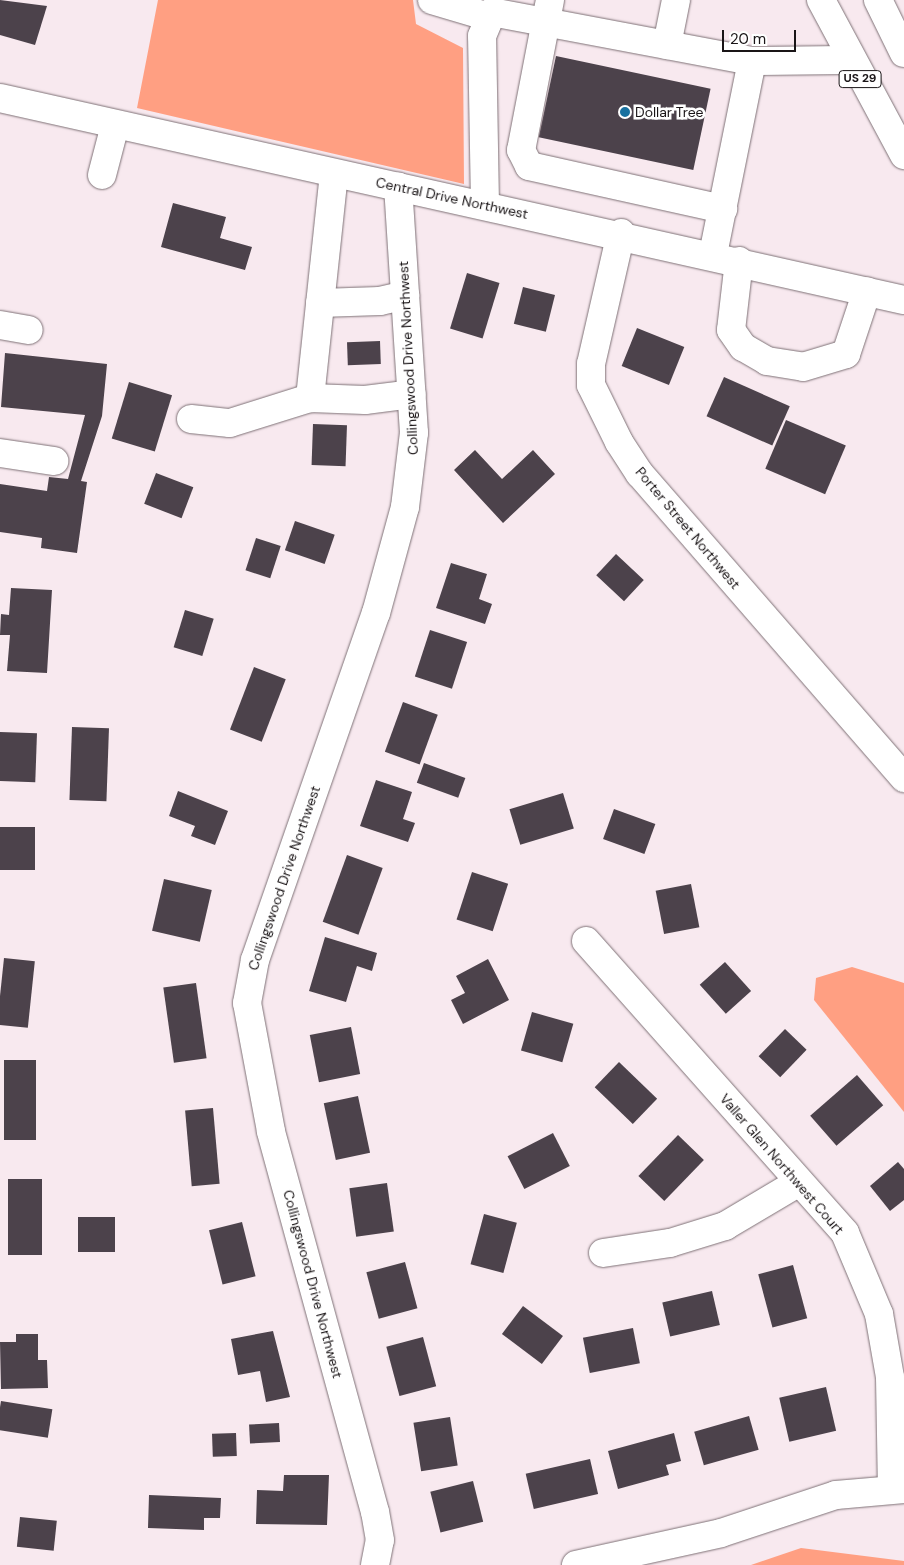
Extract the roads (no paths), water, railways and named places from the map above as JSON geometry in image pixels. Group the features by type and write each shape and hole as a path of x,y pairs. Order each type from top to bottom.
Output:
{"main road":[{"path":"432,0 489,16 503,11 548,10 667,44 752,61 850,60"},
{"path":"667,44 676,0"},
{"name":"US 29","path":"821,0 850,60 904,155"},
{"path":"878,0 904,52"},
{"path":"548,10 521,150 529,166 722,209"},
{"path":"486,205 482,36 489,16"},
{"path":"752,61 722,209 731,330 743,347 767,361 803,367 846,354 867,291"},
{"name":"Central Drive Northwest","path":"0,98 334,174 621,233 904,300"},
{"path":"102,175 116,124"},
{"path":"310,398 334,174"},
{"name":"Collingswood Drive Northwest","path":"375,1565 380,1540 375,1512 271,1131 247,1003 255,960 376,614 403,516 414,456 412,394 398,187"},
{"name":"Porter Street Northwest","path":"621,233 591,364 591,385 619,442 640,474 904,778"},
{"path":"320,303 380,301 405,295"},
{"path":"0,325 29,330"},
{"path":"191,419 230,423 310,398 365,400 412,394"},
{"path":"0,453 54,461"},
{"name":"Valler Glen Northwest Court","path":"586,941 845,1233 879,1314 890,1377 898,1489"},
{"path":"603,1253 670,1243 725,1226 799,1182"},
{"path":"576,1565 721,1533 836,1495 898,1489"}],"place":[{"name":"Dollar Tree","path":"625,112"}]}
